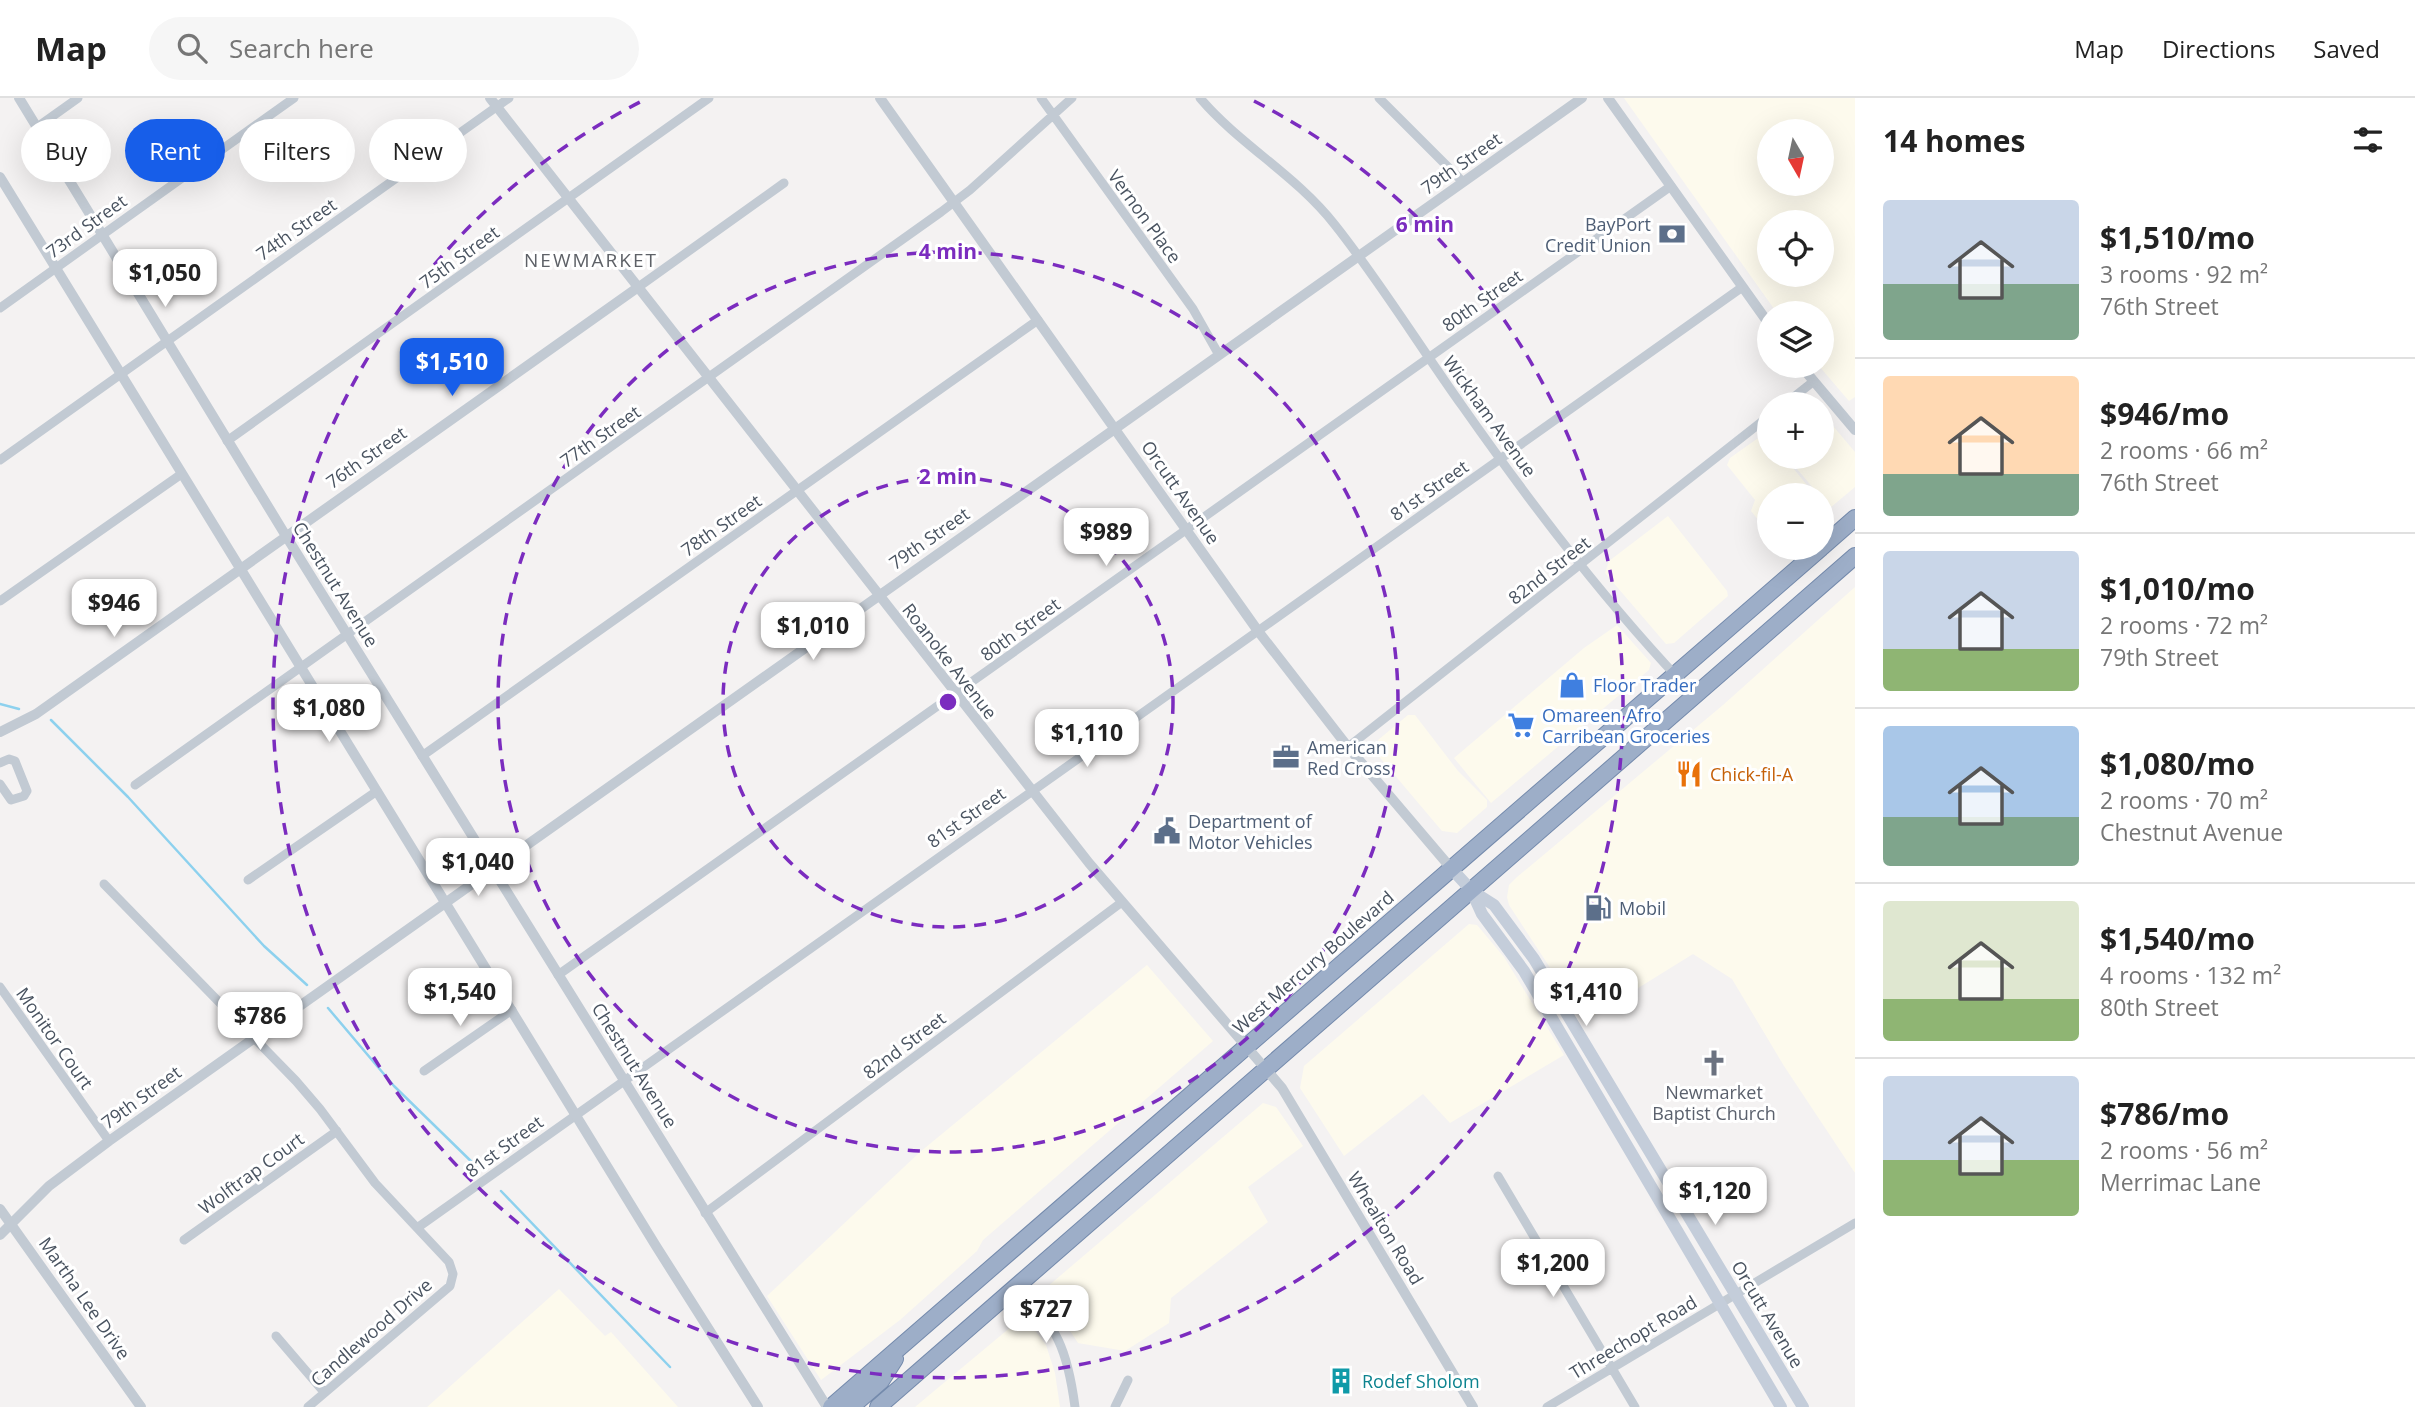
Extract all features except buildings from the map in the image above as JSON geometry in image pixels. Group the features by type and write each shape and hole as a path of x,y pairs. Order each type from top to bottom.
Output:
{"highway":[{"name":"West Mercury Boulevard","path":"1834,536 1855,518"},
{"path":"878,1407 1855,556"},
{"name":"West Mercury Boulevard","path":"829,1407 1806,560"},
{"path":"851,1407 881,1381 905,1342"}],"main road":[{"name":"Orcutt Avenue","path":"1450,867 1472,891 1494,905 1521,939 1602,1068 1802,1407"},
{"name":"Orcutt Avenue","path":"1472,891 1482,914 1524,971 1781,1407"},
{"path":"1563,1037 1572,1037 1587,1059 1602,1068"}],"street":[{"name":"Chestnut Avenue","path":"19,98 31,119"},
{"path":"49,119 79,98"},
{"name":"73rd Street","path":"0,308 293,98"},
{"name":"74th Street","path":"0,460 493,102 509,98"},
{"name":"75th Street","path":"228,442 709,98"},
{"name":"Orcutt Avenue","path":"880,98 1258,631 1348,747 1450,867"},
{"name":"Vernon Place","path":"1041,98 1193,309 1219,355"},
{"name":"77th Street","path":"135,785 955,202 1072,98"},
{"name":"Wickham Avenue","path":"1200,98 1235,133 1300,186 1359,256 1500,459 1581,565 1674,675 1696,697"},
{"path":"1379,98 1463,182"},
{"name":"79th Street","path":"0,1235 58,1179 253,1038 1582,98"},
{"path":"1608,98 1757,309"},
{"name":"Roanoke Avenue","path":"493,102 955,695 1122,902 1266,1069"},
{"path":"0,177 180,475 758,1407"},
{"name":"Chestnut Avenue","path":"69,182 285,536 625,1079 705,1213 829,1407"},
{"name":"76th Street","path":"0,733 36,714 784,183"},
{"name":"80th Street","path":"558,975 1671,186"},
{"name":"81st Street","path":"417,1228 1741,288"},
{"name":"78th Street","path":"422,756 1038,320"},
{"path":"1811,378 1855,430"},
{"path":"1801,392 1814,382"},
{"name":"82nd Street","path":"1348,747 1757,426"},
{"path":"0,601 180,475"},
{"path":"0,751 2,762 12,760 17,763 27,791 24,796 11,800 0,783"},
{"path":"248,880 377,792"},
{"name":"Candlewood Drive","path":"104,884 312,1100 375,1183 449,1262 453,1274 450,1286 308,1407"},
{"name":"82nd Street","path":"705,1213 1122,902"},
{"name":"Monitor Court","path":"0,987 110,1141"},
{"path":"424,1071 512,1010"},
{"name":"Whealton Road","path":"1266,1069 1300,1116 1473,1407"},
{"name":"Wolftrap Court","path":"184,1240 337,1131"},
{"path":"1497,1176 1634,1407"},
{"name":"Martha Lee Drive","path":"0,1209 141,1407"},
{"name":"Threechopt Road","path":"1547,1407 1855,1223"},
{"path":"1019,1284 1050,1322 1064,1349 1075,1407"},
{"path":"276,1336 324,1392"},
{"path":"1115,1407 1128,1380"}],"shaded area":[{"path":"1624,98 1855,98 1855,397 1849,401 1829,378 1834,378 1834,301 1768,301 1758,287 1834,287 1834,210 1757,210 1757,285"},
{"path":"1834,427 1855,452 1855,487 1834,505 1834,483 1809,483 1797,469 1834,469"},
{"path":"1757,439 1757,469 1794,469 1805,483 1757,483 1757,518 1751,511 1755,500 1727,465 1730,458"},
{"path":"1668,516 1727,591 1728,596 1674,643 1666,644 1605,573 1609,561"},
{"path":"1855,587 1855,1173 1784,1066 1732,979 1693,954 1585,1021 1509,905 1507,897 1509,885 1517,877 1723,705"},
{"path":"1617,625 1651,663 1649,670 1491,803 1454,758 1584,648"},
{"path":"1408,715 1415,715 1458,771 1487,800 1487,807 1457,833 1442,831 1376,753 1378,740"},
{"path":"1469,924 1477,925 1504,957 1564,1055 1450,1123 1423,1094 1344,1156 1300,1088 1304,1066"},
{"path":"1147,965 1213,1041 983,1240 977,1251 900,1320 821,1380 767,1296 920,1152"},
{"path":"1263,1103 1276,1107 1303,1146 1248,1187 1268,1222 1171,1298 1169,1323 1125,1351 1078,1343 1048,1298 1047,1287"},
{"path":"559,1289 605,1336 611,1332 678,1407 427,1407"},
{"path":"1024,1316 1046,1345 1055,1373 1060,1407 915,1407"}],"waterway":[{"path":"0,704 19,709"},
{"path":"51,720 128,797 264,946 307,985"},
{"path":"328,1008 394,1086 478,1168"},
{"path":"501,1191 670,1367"}],"place":[{"name":"BayPort Credit Union","path":"1672,234"},
{"name":"Floor Trader","path":"1572,685"},
{"name":"Omareen Afro Carribean Groceries","path":"1521,725"},
{"name":"American Red Cross","path":"1286,757"},
{"name":"Chick-fil-A","path":"1689,774"},
{"name":"Department of Motor Vehicles","path":"1167,831"},
{"name":"Mobil","path":"1598,908"},
{"name":"Newmarket Baptist Church","path":"1714,1063"},
{"name":"Rodef Sholom","path":"1341,1381"}],"district":[{"name":"NEWMARKET","path":"591,260"}]}
